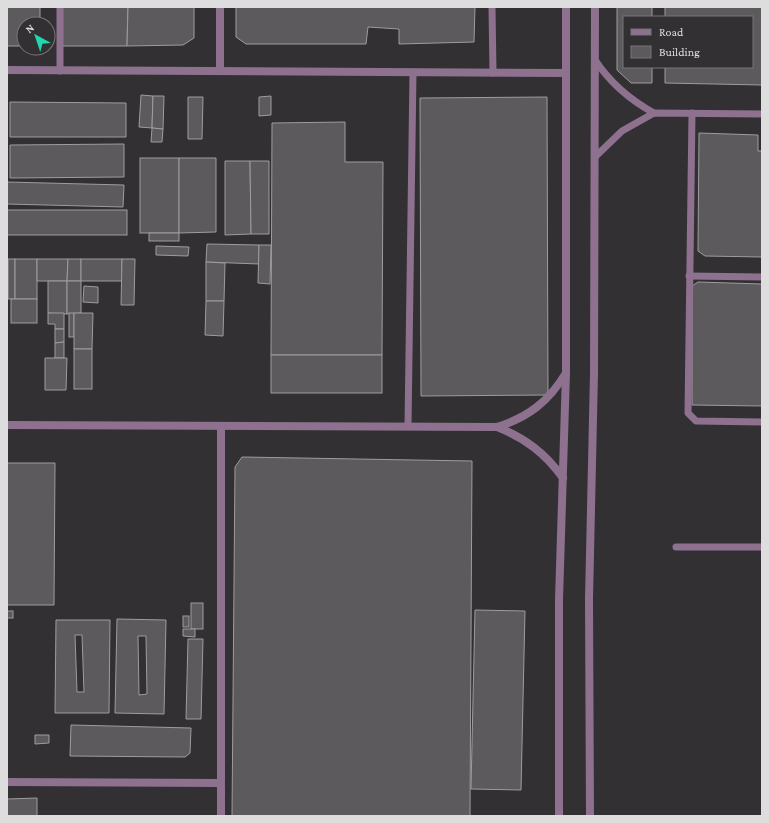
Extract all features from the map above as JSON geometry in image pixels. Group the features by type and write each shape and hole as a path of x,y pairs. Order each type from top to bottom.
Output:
{"street":[{"path":"220,7 220,70"},
{"path":"559,816 558,697 562,478 566,373 566,7"},
{"path":"590,816 589,599 594,373 596,156 595,7"},
{"path":"7,70 566,73"},
{"path":"7,425 497,427 525,416 545,402 557,389 566,373"},
{"path":"221,426 221,816"},
{"path":"497,427 518,436 541,452 562,478"},
{"path":"7,782 221,783"}],"lane":[{"path":"60,7 60,71"},
{"path":"492,7 493,73"},
{"path":"595,60 615,86 631,99 654,113"},
{"path":"408,426 413,72"},
{"path":"596,156 622,131 654,113 762,114"},
{"path":"692,113 688,413 696,421 762,422"},
{"path":"689,276 762,277"},
{"path":"676,548 762,548"}],"building":[{"path":"7,7 40,7 40,16 16,16 16,46 7,46"},
{"path":"62,7 128,7 127,46 62,46"},
{"path":"128,7 194,7 194,38 183,45 127,46"},
{"path":"236,7 475,7 474,42 399,44 399,29 368,27 366,44 246,44 236,37"},
{"path":"617,7 652,7 652,16 623,16 623,68 652,68 652,83 631,83 617,70"},
{"path":"665,7 762,7 762,85 665,83 665,68 753,68 753,16 665,16"},
{"path":"141,95 153,96 152,128 139,127"},
{"path":"153,96 164,96 163,129 152,128"},
{"path":"271,96 271,115 259,116 259,97"},
{"path":"188,97 203,97 202,139 188,139"},
{"path":"547,97 548,395 421,396 420,98"},
{"path":"10,102 126,103 126,137 10,137"},
{"path":"345,122 345,162 383,162 382,355 271,355 272,123"},
{"path":"152,128 163,129 162,142 151,142"},
{"path":"699,133 758,135 758,151 762,151 762,257 705,256 698,251"},
{"path":"124,144 124,177 10,178 10,145"},
{"path":"140,158 179,158 179,233 140,233"},
{"path":"179,158 216,158 216,232 179,233"},
{"path":"225,161 250,161 251,234 225,235"},
{"path":"250,161 269,161 269,234 251,234"},
{"path":"7,182 124,185 123,207 7,204"},
{"path":"7,210 127,210 127,235 7,235"},
{"path":"149,233 179,233 179,241 149,241"},
{"path":"207,244 259,245 259,264 206,262"},
{"path":"259,245 271,245 270,284 258,283"},
{"path":"156,246 189,247 188,256 156,255"},
{"path":"8,259 15,259 15,299 8,299"},
{"path":"15,259 37,259 37,299 15,299"},
{"path":"37,259 68,259 67,281 37,281"},
{"path":"68,259 81,259 81,281 67,281"},
{"path":"81,259 122,259 122,281 81,281"},
{"path":"122,259 135,259 134,305 121,305"},
{"path":"206,262 225,263 224,301 206,301"},
{"path":"48,281 67,281 67,314 48,313"},
{"path":"67,281 81,281 81,313 67,314"},
{"path":"698,282 762,284 762,406 692,405 692,286"},
{"path":"84,286 98,287 98,303 83,302"},
{"path":"11,299 37,299 37,323 11,323"},
{"path":"206,301 224,301 223,336 205,335"},
{"path":"48,313 64,313 64,329 55,329 55,324 48,324"},
{"path":"69,313 74,313 74,337 69,337"},
{"path":"74,313 93,313 92,349 74,349"},
{"path":"55,329 64,329 64,342 55,343"},
{"path":"64,342 64,358 55,358 55,343"},
{"path":"74,349 92,349 92,389 74,389"},
{"path":"271,355 382,355 382,393 271,393"},
{"path":"45,358 67,358 66,390 45,390"},
{"path":"242,457 472,461 470,816 232,816 235,467"},
{"path":"7,463 55,463 54,605 7,605"},
{"path":"191,603 203,603 203,629 191,629"},
{"path":"475,610 525,611 521,790 471,789"},
{"path":"7,611 13,611 13,618 7,618"},
{"path":"183,616 189,616 189,627 183,627"},
{"path":"117,619 166,620 164,714 115,713","holes":["138,636 146,636 147,694 139,695"]},
{"path":"56,620 110,620 109,713 55,713","holes":["75,635 82,635 84,692 77,692"]},
{"path":"183,629 195,629 195,637 183,636"},
{"path":"188,639 203,639 201,719 186,719"},
{"path":"71,725 191,728 190,753 185,757 70,756"},
{"path":"35,735 49,735 49,743 35,744"},
{"path":"37,798 37,816 7,816 7,799"}]}
